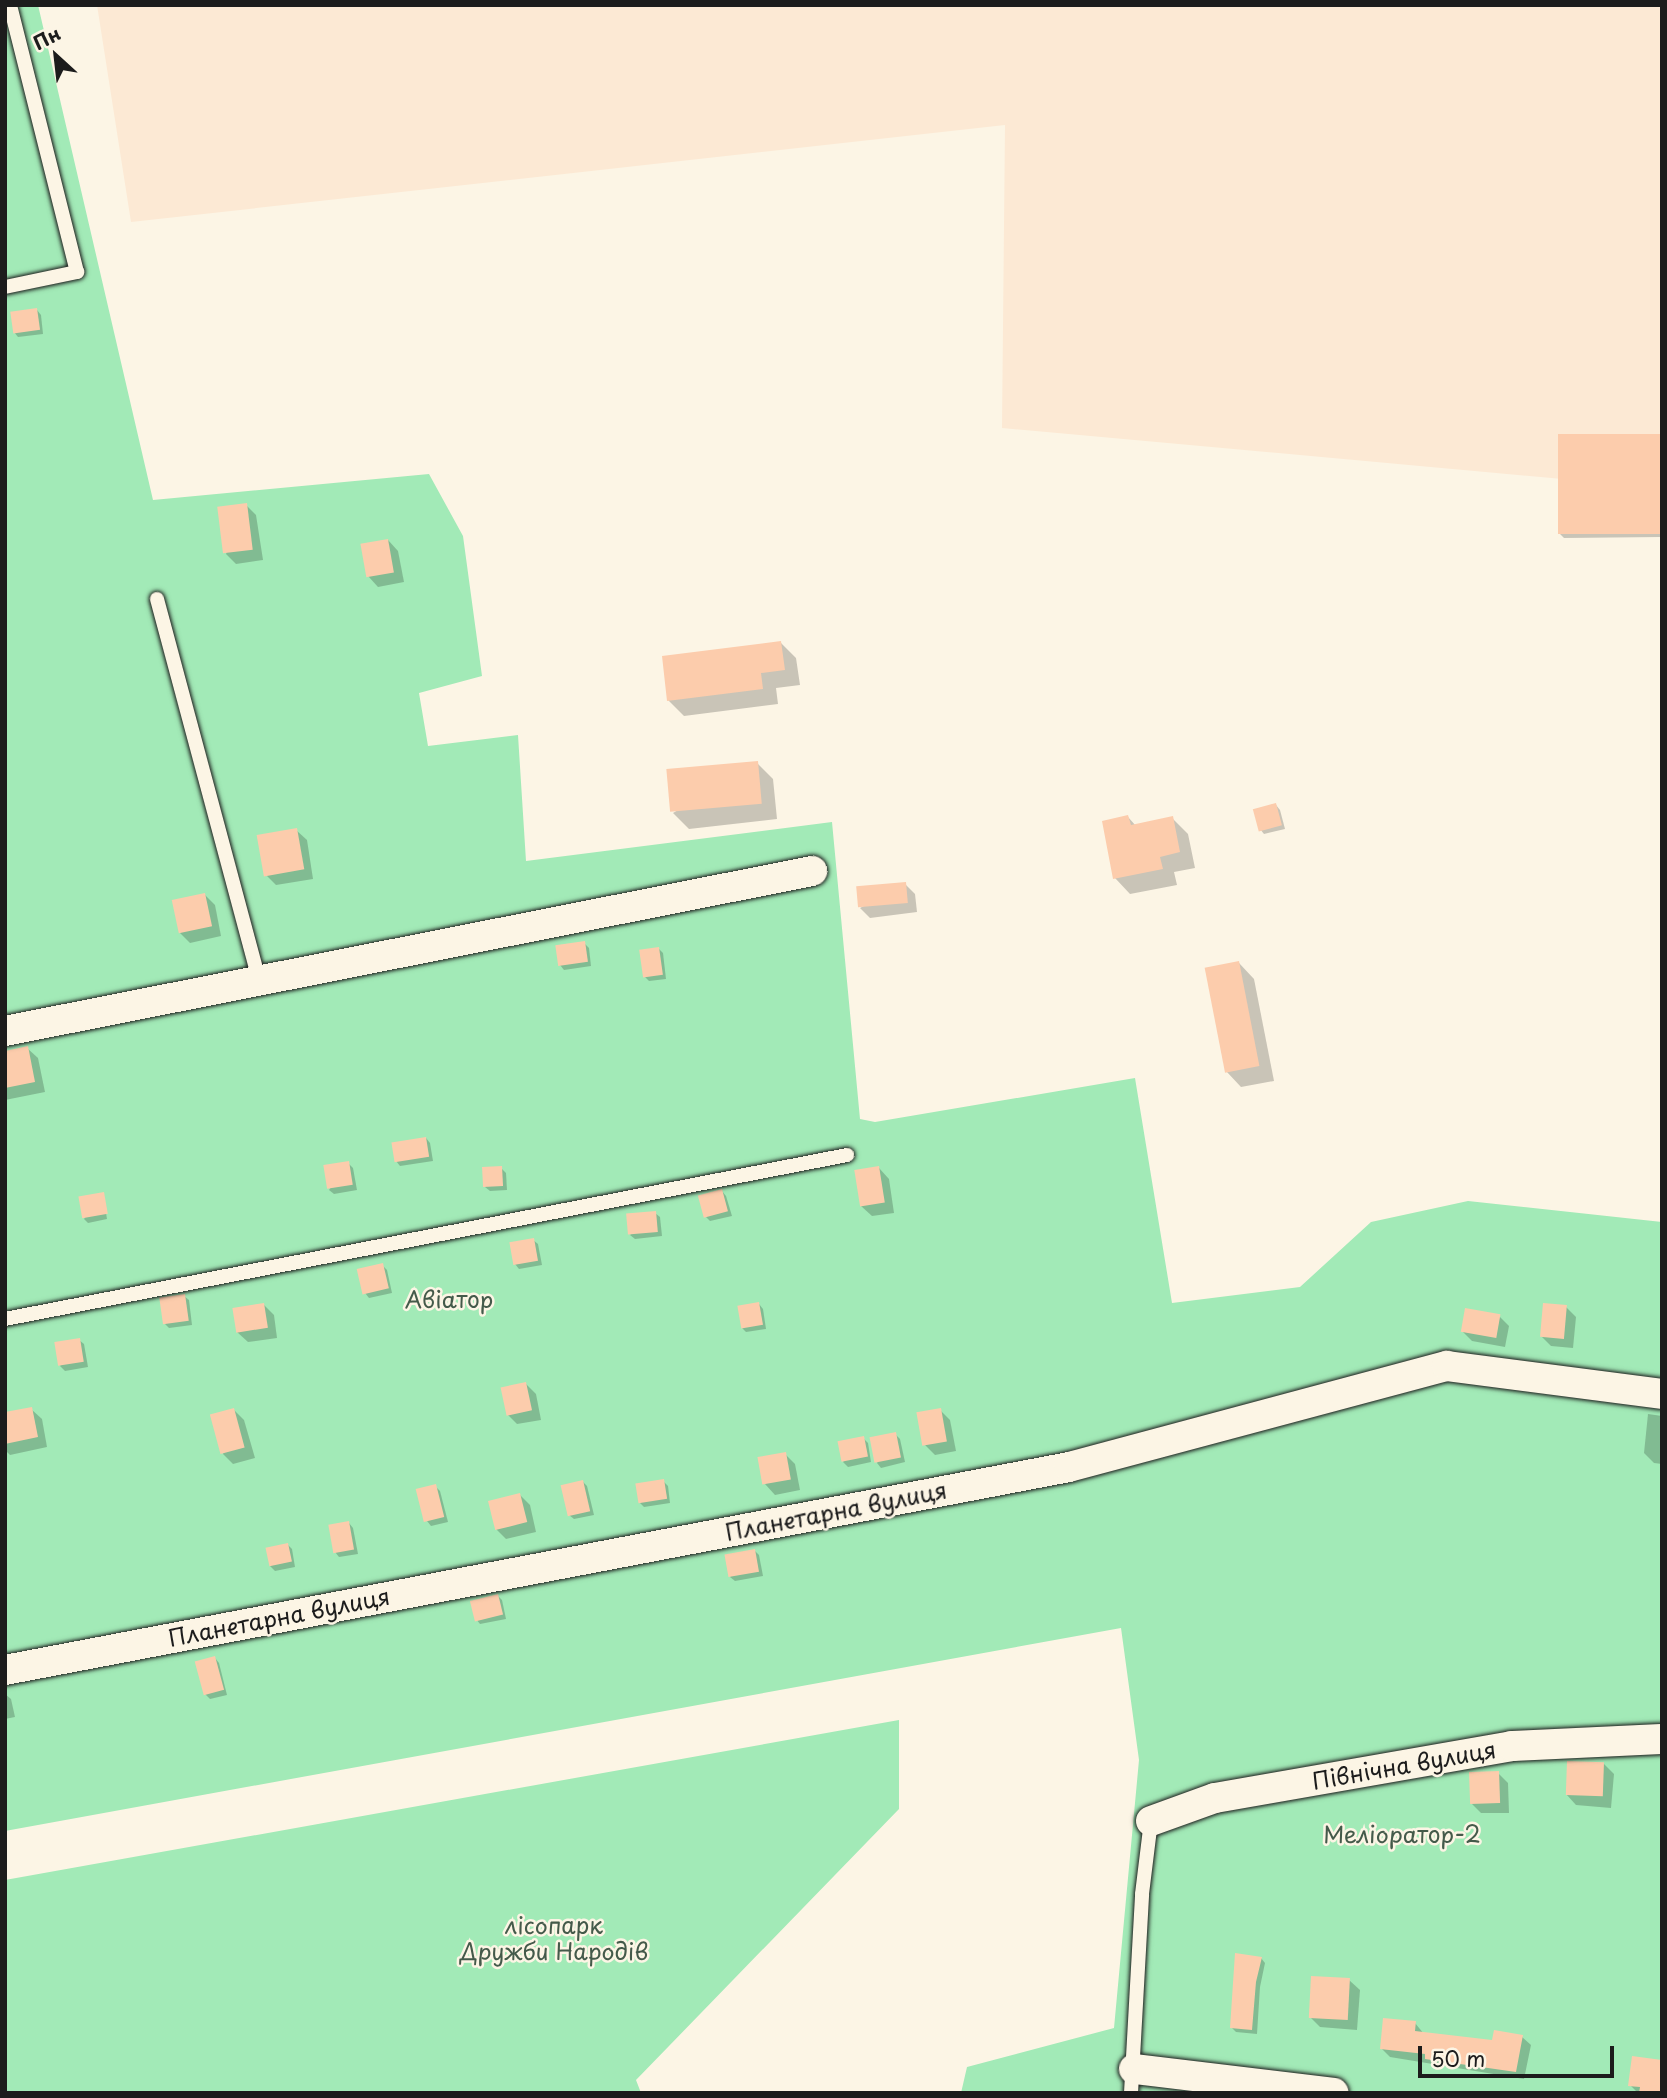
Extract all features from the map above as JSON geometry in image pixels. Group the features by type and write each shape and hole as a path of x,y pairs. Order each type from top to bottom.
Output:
{"street":[{"path":"6,1025 259,981 812,871"},
{"name":"Планетарна вулиця","path":"5,1670 1069,1467 1447,1366 1662,1394"},
{"name":"Північна вулиця","path":"1151,1821 1215,1798 1512,1746 1662,1740"},
{"path":"1133,2081 1334,2093"}],"lane":[{"path":"5,287 77,272 9,5"},
{"path":"158,599 259,981"},
{"path":"5,1319 846,1155"},
{"path":"1133,2081 1142,1894 1151,1821"}],"shaded area":[{"path":"97,5 1662,5 1662,488 1002,428 1005,125 131,222"}],"green space":[{"name":"Авіатор","path":"5,5 38,5 153,500 429,474 463,536 482,676 419,693 428,746 518,735 526,861 832,822 860,1119 875,1122 1135,1078 1172,1303 1300,1287 1371,1222 1468,1201 1662,1222 1662,2093 961,2093 967,2067 1114,2028 1139,1760 1121,1628 5,1831"},
{"name":"лісопарк Дружби Народів","path":"899,1720 899,1809 636,2080 641,2093 5,2093 5,1880"}],"building":[{"path":"37,308 40,330 13,334 10,312"},
{"path":"1558,434 1662,434 1662,534 1558,534"},
{"path":"247,503 253,550 223,553 217,507"},
{"path":"388,539 394,572 366,577 360,544"},
{"path":"781,641 785,670 761,673 763,689 667,701 662,656"},
{"path":"758,761 762,804 670,812 666,769"},
{"path":"1276,803 1282,825 1259,831 1253,809"},
{"path":"1128,815 1131,825 1173,816 1180,852 1160,857 1163,869 1113,879 1102,821"},
{"path":"297,828 304,869 264,876 257,835"},
{"path":"906,882 908,903 858,907 856,886"},
{"path":"205,893 212,926 179,933 172,900"},
{"path":"585,941 588,962 558,966 555,945"},
{"path":"659,947 663,975 643,978 639,950"},
{"path":"1239,961 1259,1066 1225,1073 1205,968"},
{"path":"28,1046 35,1082 5,1088 5,1051"},
{"path":"426,1137 429,1157 395,1162 391,1142"},
{"path":"349,1161 353,1185 327,1189 323,1165"},
{"path":"502,1166 503,1186 483,1187 482,1167"},
{"path":"879,1166 885,1203 860,1206 854,1170"},
{"path":"722,1189 728,1211 704,1218 698,1195"},
{"path":"104,1192 108,1214 82,1218 78,1197"},
{"path":"656,1211 658,1232 628,1235 626,1214"},
{"path":"534,1238 538,1261 513,1265 509,1242"},
{"path":"383,1263 389,1288 363,1294 357,1269"},
{"path":"185,1294 189,1321 163,1324 159,1298"},
{"path":"759,1302 763,1325 741,1328 737,1306"},
{"path":"264,1303 268,1328 236,1333 232,1308"},
{"path":"1543,1303 1567,1305 1564,1339 1540,1337"},
{"path":"1465,1308 1500,1314 1496,1338 1461,1332"},
{"path":"80,1338 84,1362 58,1366 54,1342"},
{"path":"526,1382 532,1410 507,1416 501,1387"},
{"path":"32,1407 38,1437 5,1444 5,1412"},
{"path":"234,1408 245,1448 220,1454 210,1414"},
{"path":"941,1408 947,1441 922,1446 916,1412"},
{"path":"896,1432 901,1458 874,1463 869,1437"},
{"path":"864,1436 868,1457 842,1462 837,1441"},
{"path":"786,1452 791,1480 762,1485 757,1457"},
{"path":"664,1479 667,1499 638,1503 635,1484"},
{"path":"583,1480 590,1511 568,1516 561,1485"},
{"path":"436,1484 444,1517 424,1522 416,1489"},
{"path":"520,1493 527,1522 495,1530 488,1501"},
{"path":"349,1521 354,1550 333,1553 328,1525"},
{"path":"288,1543 292,1562 269,1566 266,1548"},
{"path":"755,1549 759,1572 728,1577 724,1554"},
{"path":"498,1594 503,1614 475,1621 470,1601"},
{"path":"215,1656 224,1690 204,1695 195,1661"},
{"path":"1567,1761 1604,1762 1603,1796 1566,1795"},
{"path":"1499,1771 1500,1803 1470,1804 1469,1772"},
{"path":"1235,1953 1262,1957 1256,1982 1252,2030 1230,2028"},
{"path":"1311,1976 1350,1978 1348,2020 1309,2018"},
{"path":"1383,2018 1416,2021 1415,2031 1492,2040 1494,2030 1523,2035 1516,2072 1425,2059 1425,2054 1380,2049"},
{"path":"1632,2056 1662,2060 1662,2093 1639,2093 1640,2087 1628,2086"}],"park label":[{"name":"Меліоратор-2","path":"1402,1834"}]}
